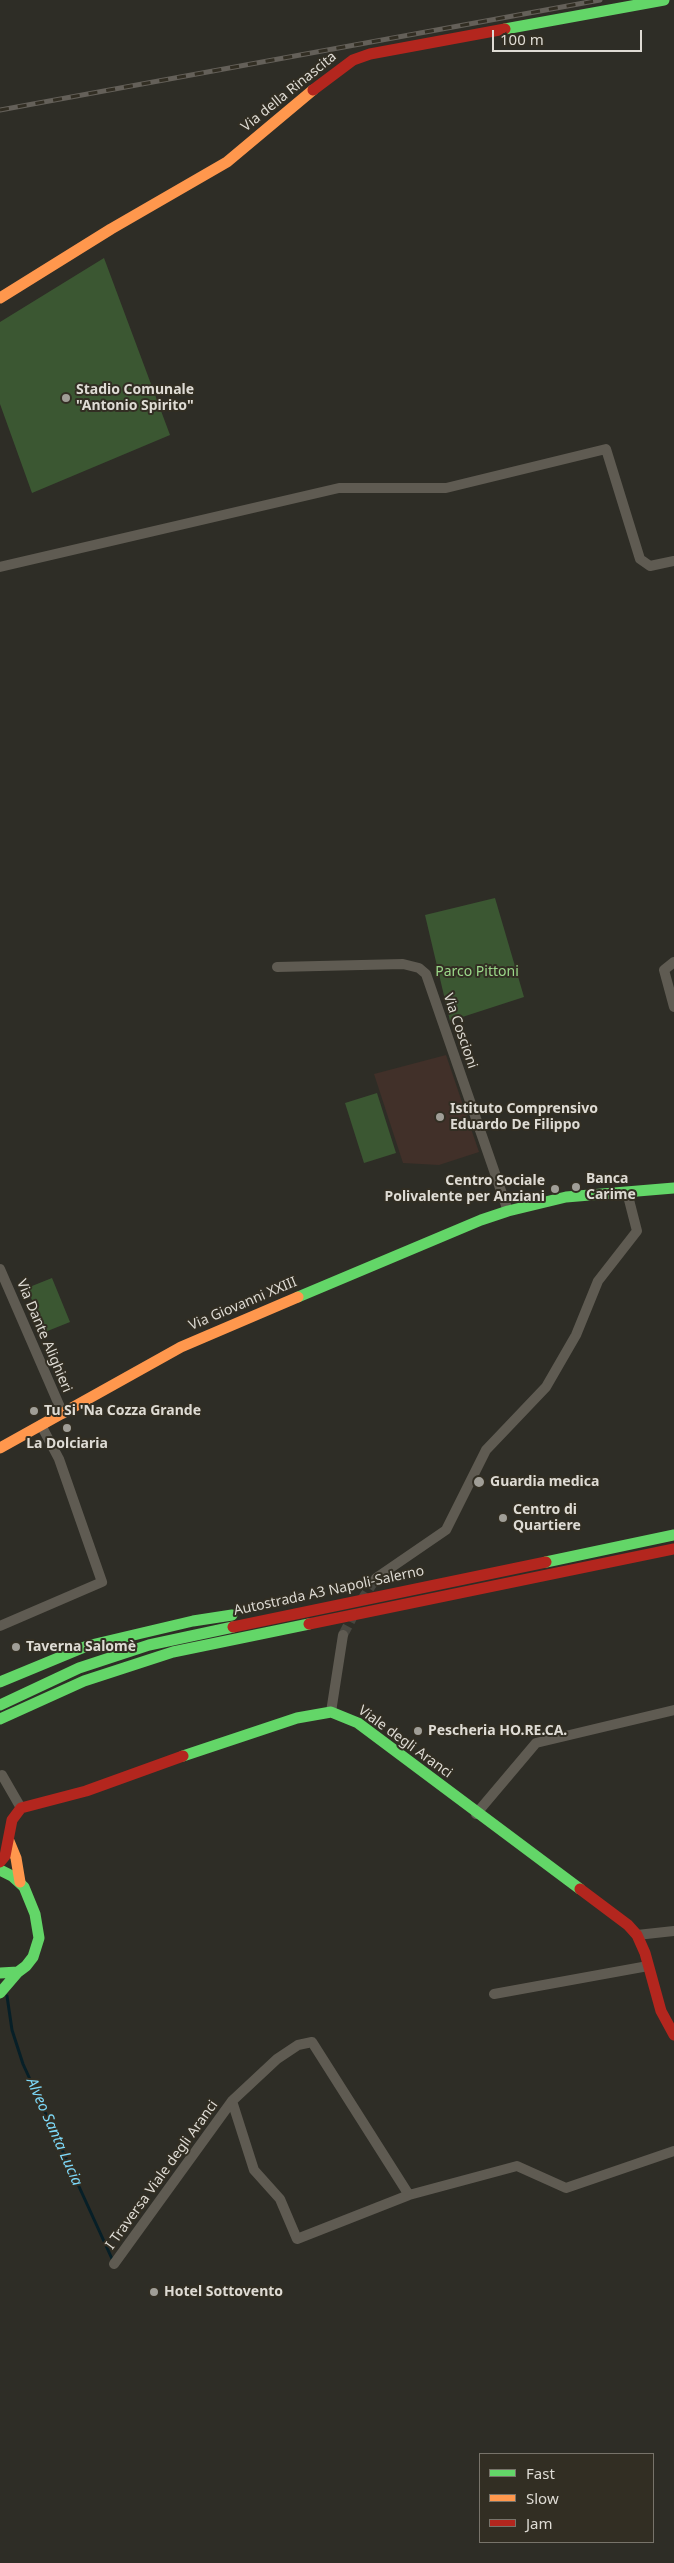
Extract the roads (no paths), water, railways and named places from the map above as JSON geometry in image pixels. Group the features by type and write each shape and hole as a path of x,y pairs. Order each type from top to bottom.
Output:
{"main road":[{"name":"Via della Rinascita","path":"0,298 111,229 227,162 332,74 353,60 370,54 664,0"},
{"name":"Via Giovanni XXIII","path":"0,1448 63,1414 142,1367 181,1347 508,1211 566,1197 674,1188"},
{"name":"Autostrada A3 Napoli-Salerno","path":"0,1705 79,1668 149,1645 674,1535"},
{"name":"Autostrada A3 Napoli-Salerno","path":"0,1719 84,1681 172,1652 674,1549"},
{"path":"0,1682 87,1646 127,1636 193,1621 310,1602 391,1593"},
{"path":"0,1862 5,1856 12,1820 21,1808 86,1791 185,1755 297,1718 331,1712"},
{"name":"Viale degli Aranci","path":"331,1712 358,1723 476,1814 628,1925 637,1935 662,2011 674,2036"},
{"path":"0,1992 33,1957 39,1938 30,1900 20,1882 16,1858 9,1841"},
{"path":"0,1870 20,1882"},
{"path":"0,1973 18,1972"}],"street":[{"path":"0,567 339,488 446,488 606,449 640,559 650,566 674,561"},
{"path":"674,962 664,970 674,1007"},
{"name":"Via Coscioni","path":"277,967 403,964 419,968 426,974 508,1211"},
{"path":"376,1578 446,1530 486,1450 546,1388 576,1335 598,1282 637,1231 627,1192"},
{"name":"Via Dante Alighieri","path":"0,1268 63,1414"},
{"path":"0,1626 102,1582 65,1475 41,1425"},
{"path":"331,1712 343,1635"},
{"path":"476,1814 536,1743 674,1710"},
{"path":"2,1775 21,1808"},
{"path":"637,1935 674,1931"},
{"path":"494,1994 648,1966"},
{"name":"I Traversa Viale degli Aranci","path":"114,2264 232,2101 298,2045 312,2042 409,2195"},
{"name":"I Traversa Viale degli Aranci","path":"232,2101 254,2170 280,2199 297,2238 409,2195 517,2166 566,2188 674,2151"}],"waterway":[{"name":"Alveo Santa Lucia","path":"7,1996 12,2030 23,2064 113,2261"}],"tunnel":[{"path":"361,1601 376,1578"},
{"path":"343,1635 354,1614"}],"railway":[{"path":"0,110 600,0"}],"place":[{"name":"Stadio Comunale \"Antonio Spirito\"","path":"66,398"},
{"name":"Istituto Comprensivo Eduardo De Filippo","path":"440,1117"},
{"name":"Banca Carime","path":"576,1187"},
{"name":"Centro Sociale Polivalente per Anziani","path":"555,1189"},
{"name":"Tu Si 'Na Cozza Grande","path":"34,1411"},
{"name":"La Dolciaria","path":"67,1428"},
{"name":"Guardia medica","path":"479,1482"},
{"name":"Centro di Quartiere","path":"503,1518"},
{"name":"Taverna Salomè","path":"16,1647"},
{"name":"Pescheria HO.RE.CA.","path":"418,1731"},
{"name":"Hotel Sottovento","path":"154,2292"}],"park label":[{"name":"Parco Pittoni","path":"477,972"}]}
